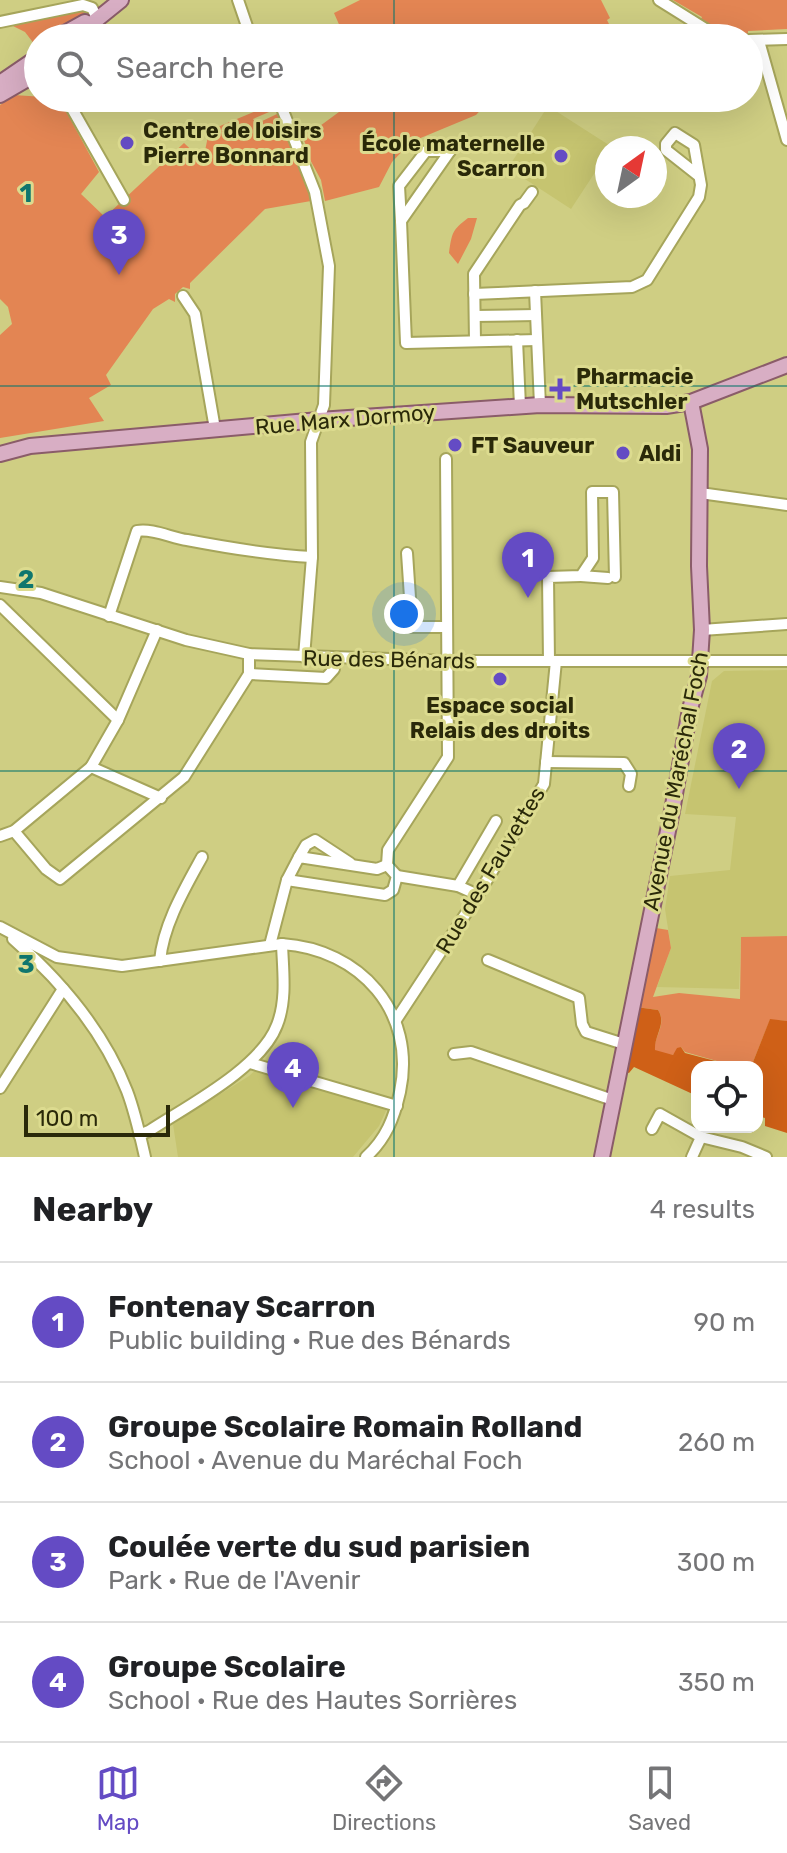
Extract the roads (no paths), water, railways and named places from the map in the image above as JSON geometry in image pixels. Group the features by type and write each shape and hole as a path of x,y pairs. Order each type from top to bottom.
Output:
{"main road":[{"path":"90,24 121,0"},
{"path":"78,24 97,18"},
{"path":"0,95 7,83 24,69"},
{"name":"Rue Marx Dormoy","path":"0,454 30,446 319,420 540,405 666,406 691,402 787,365"},
{"name":"Avenue du Maréchal Foch","path":"602,1157 700,663 700,449 691,402"}],"street":[{"path":"238,0 246,24"},
{"path":"659,0 697,24"},
{"path":"0,22 46,6 83,5 92,8 97,18"},
{"path":"763,40 787,39"},
{"path":"763,68 787,140"},
{"path":"74,112 124,200"},
{"path":"284,112 315,192 329,266 324,405 311,442 312,557 304,657"},
{"path":"401,221 450,151 426,151 399,186 406,343 537,340"},
{"path":"474,294 632,287 647,280 699,197 699,176"},
{"path":"475,341 474,274 532,192"},
{"path":"535,291 540,405"},
{"path":"183,296 195,314 215,429"},
{"path":"475,316 536,315"},
{"path":"517,340 520,406"},
{"path":"446,459 448,757 388,850 387,865 397,876 458,886 478,895"},
{"path":"592,492 613,492 612,578 588,579 581,576 593,558 592,492"},
{"path":"700,493 787,505"},
{"path":"109,616 137,531 143,529 167,537 263,555 312,557"},
{"path":"407,553 412,627 447,627"},
{"name":"Rue des Fauvettes","path":"396,1020 478,895 544,784 552,661 548,577 581,576"},
{"name":"Rue des Bénards","path":"0,587 41,593 109,616 249,654 448,661 787,661"},
{"path":"0,605 13,614 118,720"},
{"path":"702,630 787,624"},
{"path":"0,836 14,831 91,767 118,720 157,630"},
{"path":"14,831 46,869 60,879 184,777 249,674 249,654"},
{"path":"249,674 326,678 334,669 334,658"},
{"path":"546,762 624,763 631,774 629,786"},
{"path":"91,767 161,798"},
{"path":"458,886 496,821"},
{"path":"139,1135 250,1063 267,1046 278,1025 284,998 276,945 287,880 306,845 315,840 353,866"},
{"path":"160,961 166,933 202,857"},
{"path":"299,857 377,869 387,865"},
{"path":"287,880 385,895 393,890 397,876"},
{"path":"1,929 57,957 122,966 276,945 300,946 334,956 358,970 378,991 396,1020 403,1058 397,1106 387,1134 366,1157"},
{"path":"1,929 47,968 95,1031 127,1092 145,1157"},
{"path":"47,968 57,957"},
{"path":"488,960 579,998 586,1032 624,1044"},
{"path":"0,1088 63,989"},
{"path":"454,1054 471,1052 613,1100"},
{"path":"250,1063 397,1106"},
{"path":"652,1129 660,1114 701,1137 742,1147 766,1157"},
{"path":"692,1157 701,1137"}],"place":[{"name":"Centre de loisirs Pierre Bonnard","path":"127,143"},
{"name":"École maternelle Scarron","path":"561,156"},
{"name":"Coulée verte du sud parisien","path":"119,275"},
{"name":"Pharmacie Mutschler","path":"560,389"},
{"name":"FT Sauveur","path":"455,445"},
{"name":"Aldi","path":"623,453"},
{"name":"Fontenay Scarron","path":"528,598"},
{"name":"Espace social Relais des droits","path":"500,679"},
{"name":"Groupe Scolaire Romain Rolland","path":"739,789"},
{"name":"Groupe Scolaire","path":"293,1108"}]}
